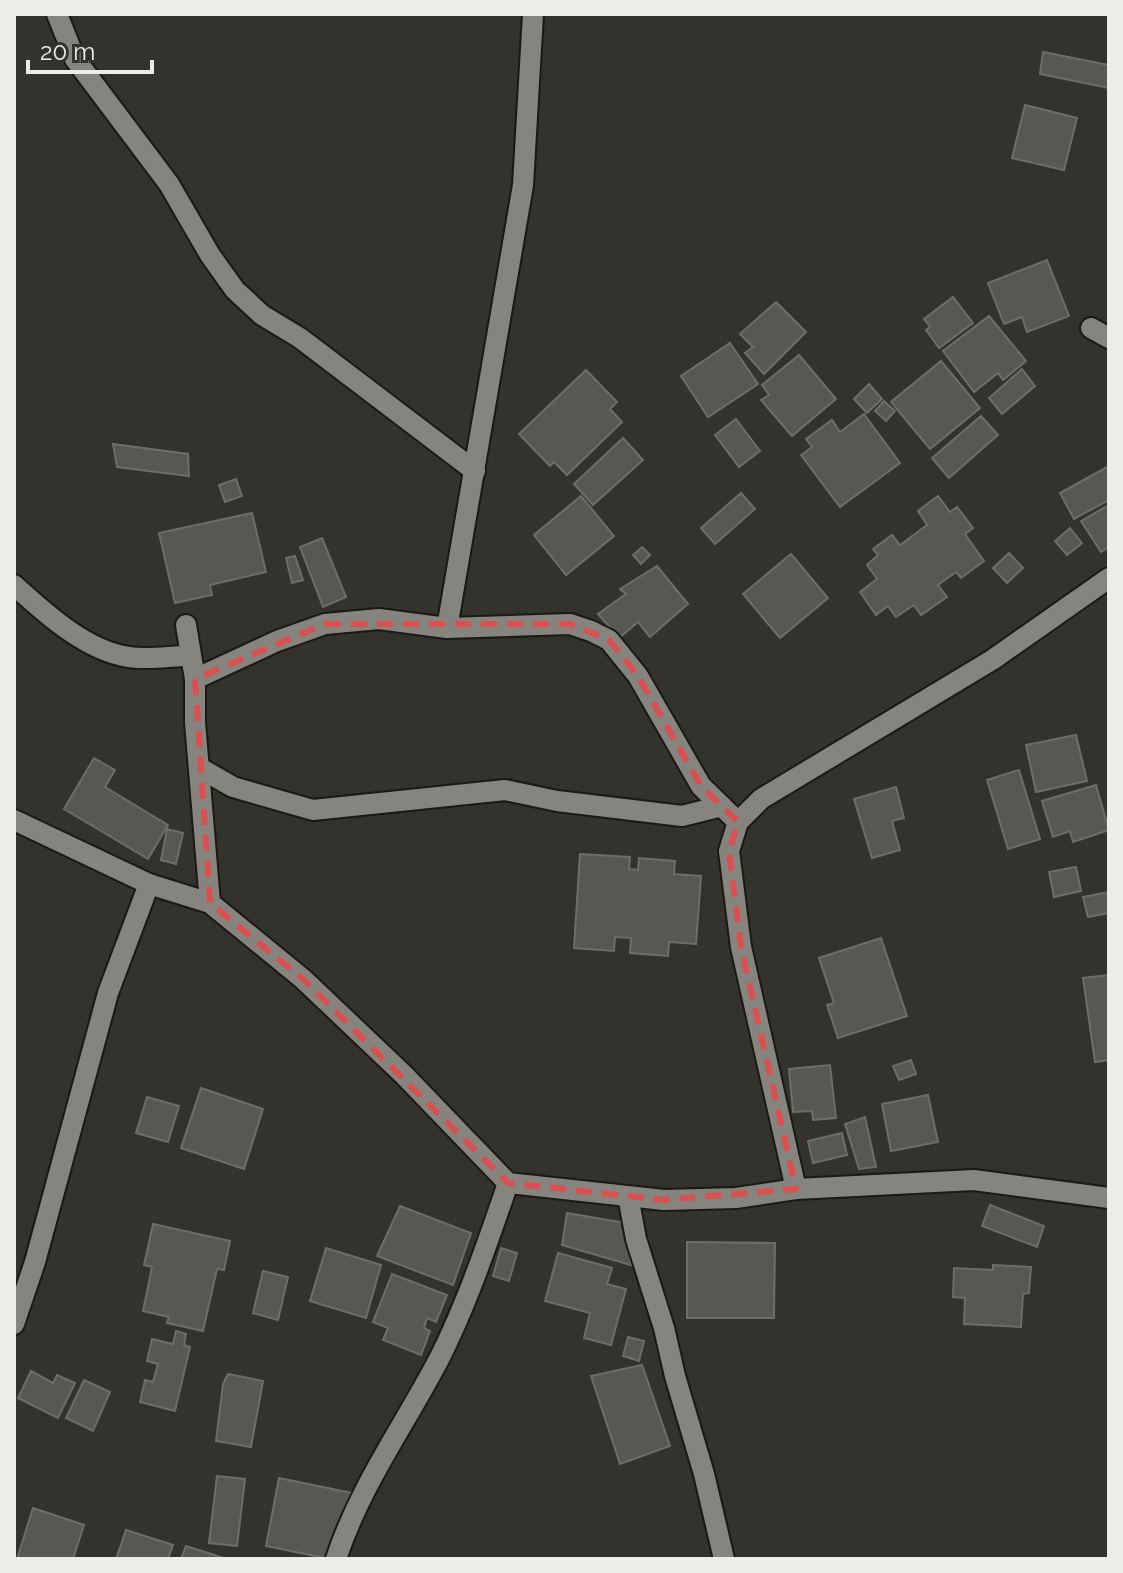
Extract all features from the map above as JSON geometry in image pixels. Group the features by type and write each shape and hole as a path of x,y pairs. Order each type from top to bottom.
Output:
{"street":[{"path":"57,14 75,59 169,184 210,255 235,290 262,315 300,338 475,471"},
{"path":"447,628 523,185 533,14"},
{"path":"796,1189 741,947 729,851 738,822 761,799 992,660 1109,578"},
{"path":"14,585 80,639 128,657 191,656"},
{"path":"195,679 277,641 325,624 379,619 447,628 570,624 609,640 638,676 701,786 738,822"},
{"path":"186,625 195,679 210,903"},
{"path":"200,768 233,787 313,810 505,790 557,801 682,816 722,806"},
{"path":"14,820 149,884 210,903 303,979 404,1075 508,1183 664,1200 736,1198 796,1189 974,1180 1109,1198"},
{"path":"14,1324 35,1262 108,993 149,884"},
{"path":"336,1559 347,1527 383,1454 439,1357 490,1237 508,1183"},
{"path":"628,1196 636,1239 664,1328 724,1559"}],"highlighted area":[{"path":"325,624 570,624 609,640 638,676 701,786 738,822 729,851 741,947 796,1189 664,1200 508,1183 303,979 210,903 195,679"}],"building":[{"path":"1043,52 1109,65 1109,88 1040,74"},
{"path":"1025,105 1077,118 1064,170 1012,158"},
{"path":"1047,260 1069,316 1027,332 1022,317 1004,324 988,283"},
{"path":"953,297 973,323 939,348 926,330 930,327 924,319"},
{"path":"776,302 806,332 764,374 745,353 753,347 740,334"},
{"path":"989,316 1026,361 1003,380 998,373 974,392 943,351"},
{"path":"730,343 758,384 708,417 681,376"},
{"path":"799,355 836,399 792,436 761,400 769,395 762,385"},
{"path":"941,361 980,408 930,449 891,402"},
{"path":"1022,369 1035,386 1002,414 989,398"},
{"path":"586,370 617,402 610,409 622,422 567,475 554,462 550,466 519,434"},
{"path":"869,384 882,399 867,413 854,399"},
{"path":"884,401 895,411 886,421 875,411"},
{"path":"864,414 900,463 840,507 801,455 812,447 806,439 832,420 840,432"},
{"path":"981,416 998,435 949,478 932,458"},
{"path":"736,419 760,451 739,467 715,435"},
{"path":"623,438 643,460 593,505 574,484"},
{"path":"113,444 188,454 189,476 117,467"},
{"path":"1109,466 1109,500 1074,519 1060,493"},
{"path":"236,479 242,496 225,502 219,485"},
{"path":"741,493 755,509 715,544 701,528"},
{"path":"581,496 614,536 566,575 534,535"},
{"path":"938,496 950,512 957,507 973,528 965,534 984,561 961,578 956,572 938,585 947,597 921,615 914,605 896,617 888,606 876,615 860,592 877,579 867,565 878,555 873,549 892,535 900,545 927,525 918,511"},
{"path":"1109,505 1109,547 1101,552 1081,521"},
{"path":"252,513 266,572 210,585 212,595 175,603 159,533"},
{"path":"1070,528 1082,543 1067,555 1055,541"},
{"path":"322,538 346,597 323,607 300,547"},
{"path":"642,547 650,555 641,564 633,555"},
{"path":"1009,553 1023,568 1007,583 993,568"},
{"path":"791,554 828,598 780,638 743,594"},
{"path":"295,556 303,580 292,583 286,558"},
{"path":"657,566 688,604 650,637 638,622 619,638 598,614 626,594 620,589"},
{"path":"1076,735 1087,781 1036,792 1026,745"},
{"path":"94,758 115,770 105,787 168,825 148,859 64,809"},
{"path":"1019,770 1040,839 1008,849 987,780"},
{"path":"1096,785 1109,830 1073,842 1070,831 1053,837 1042,801"},
{"path":"896,787 904,818 892,821 900,850 872,858 854,799"},
{"path":"167,829 183,833 176,864 161,860"},
{"path":"580,854 630,857 629,869 638,870 639,858 675,861 674,874 701,876 696,944 669,942 668,956 630,953 631,938 615,937 614,951 574,948"},
{"path":"1076,867 1081,891 1054,897 1049,872"},
{"path":"1109,892 1109,913 1088,917 1083,897"},
{"path":"881,938 907,1016 838,1038 827,1005 834,1003 819,958"},
{"path":"1109,975 1109,1060 1095,1062 1083,978"},
{"path":"911,1060 916,1074 899,1080 893,1066"},
{"path":"830,1065 836,1118 813,1120 812,1111 793,1112 789,1069"},
{"path":"201,1088 263,1109 244,1169 181,1148"},
{"path":"928,1095 938,1142 891,1151 882,1104"},
{"path":"147,1097 179,1106 168,1142 136,1133"},
{"path":"865,1117 876,1167 859,1169 845,1124"},
{"path":"842,1133 847,1155 813,1163 808,1141"},
{"path":"990,1205 1044,1226 1037,1247 982,1226"},
{"path":"400,1206 471,1233 453,1285 377,1256"},
{"path":"567,1213 626,1223 631,1265 562,1245"},
{"path":"153,1224 230,1241 224,1270 217,1269 203,1331 167,1323 169,1317 143,1311 152,1267 144,1265"},
{"path":"687,1242 775,1243 774,1318 687,1318"},
{"path":"326,1248 381,1265 366,1318 310,1301"},
{"path":"501,1248 517,1253 509,1281 493,1276"},
{"path":"558,1253 612,1268 607,1284 626,1289 611,1345 584,1338 590,1313 545,1301"},
{"path":"993,1265 1031,1267 1029,1293 1023,1294 1021,1327 964,1324 965,1298 953,1297 954,1268 993,1270"},
{"path":"263,1271 288,1277 278,1320 253,1313"},
{"path":"392,1274 447,1295 436,1322 427,1318 424,1328 430,1331 421,1355 383,1340 388,1328 373,1322"},
{"path":"176,1331 186,1334 184,1345 190,1347 175,1411 140,1402 145,1380 153,1382 158,1364 147,1361 152,1339 173,1344"},
{"path":"628,1337 644,1341 639,1361 623,1356"},
{"path":"642,1365 670,1446 620,1464 591,1376"},
{"path":"31,1371 53,1383 57,1375 75,1383 58,1418 18,1398"},
{"path":"228,1374 263,1381 251,1447 216,1441 223,1384"},
{"path":"84,1380 110,1392 93,1431 66,1418"},
{"path":"217,1476 245,1479 237,1546 209,1543"},
{"path":"279,1478 357,1494 330,1559 266,1546"},
{"path":"33,1508 84,1525 73,1559 17,1559"},
{"path":"126,1530 173,1545 168,1559 116,1559"},
{"path":"186,1546 227,1559 181,1559"}]}
